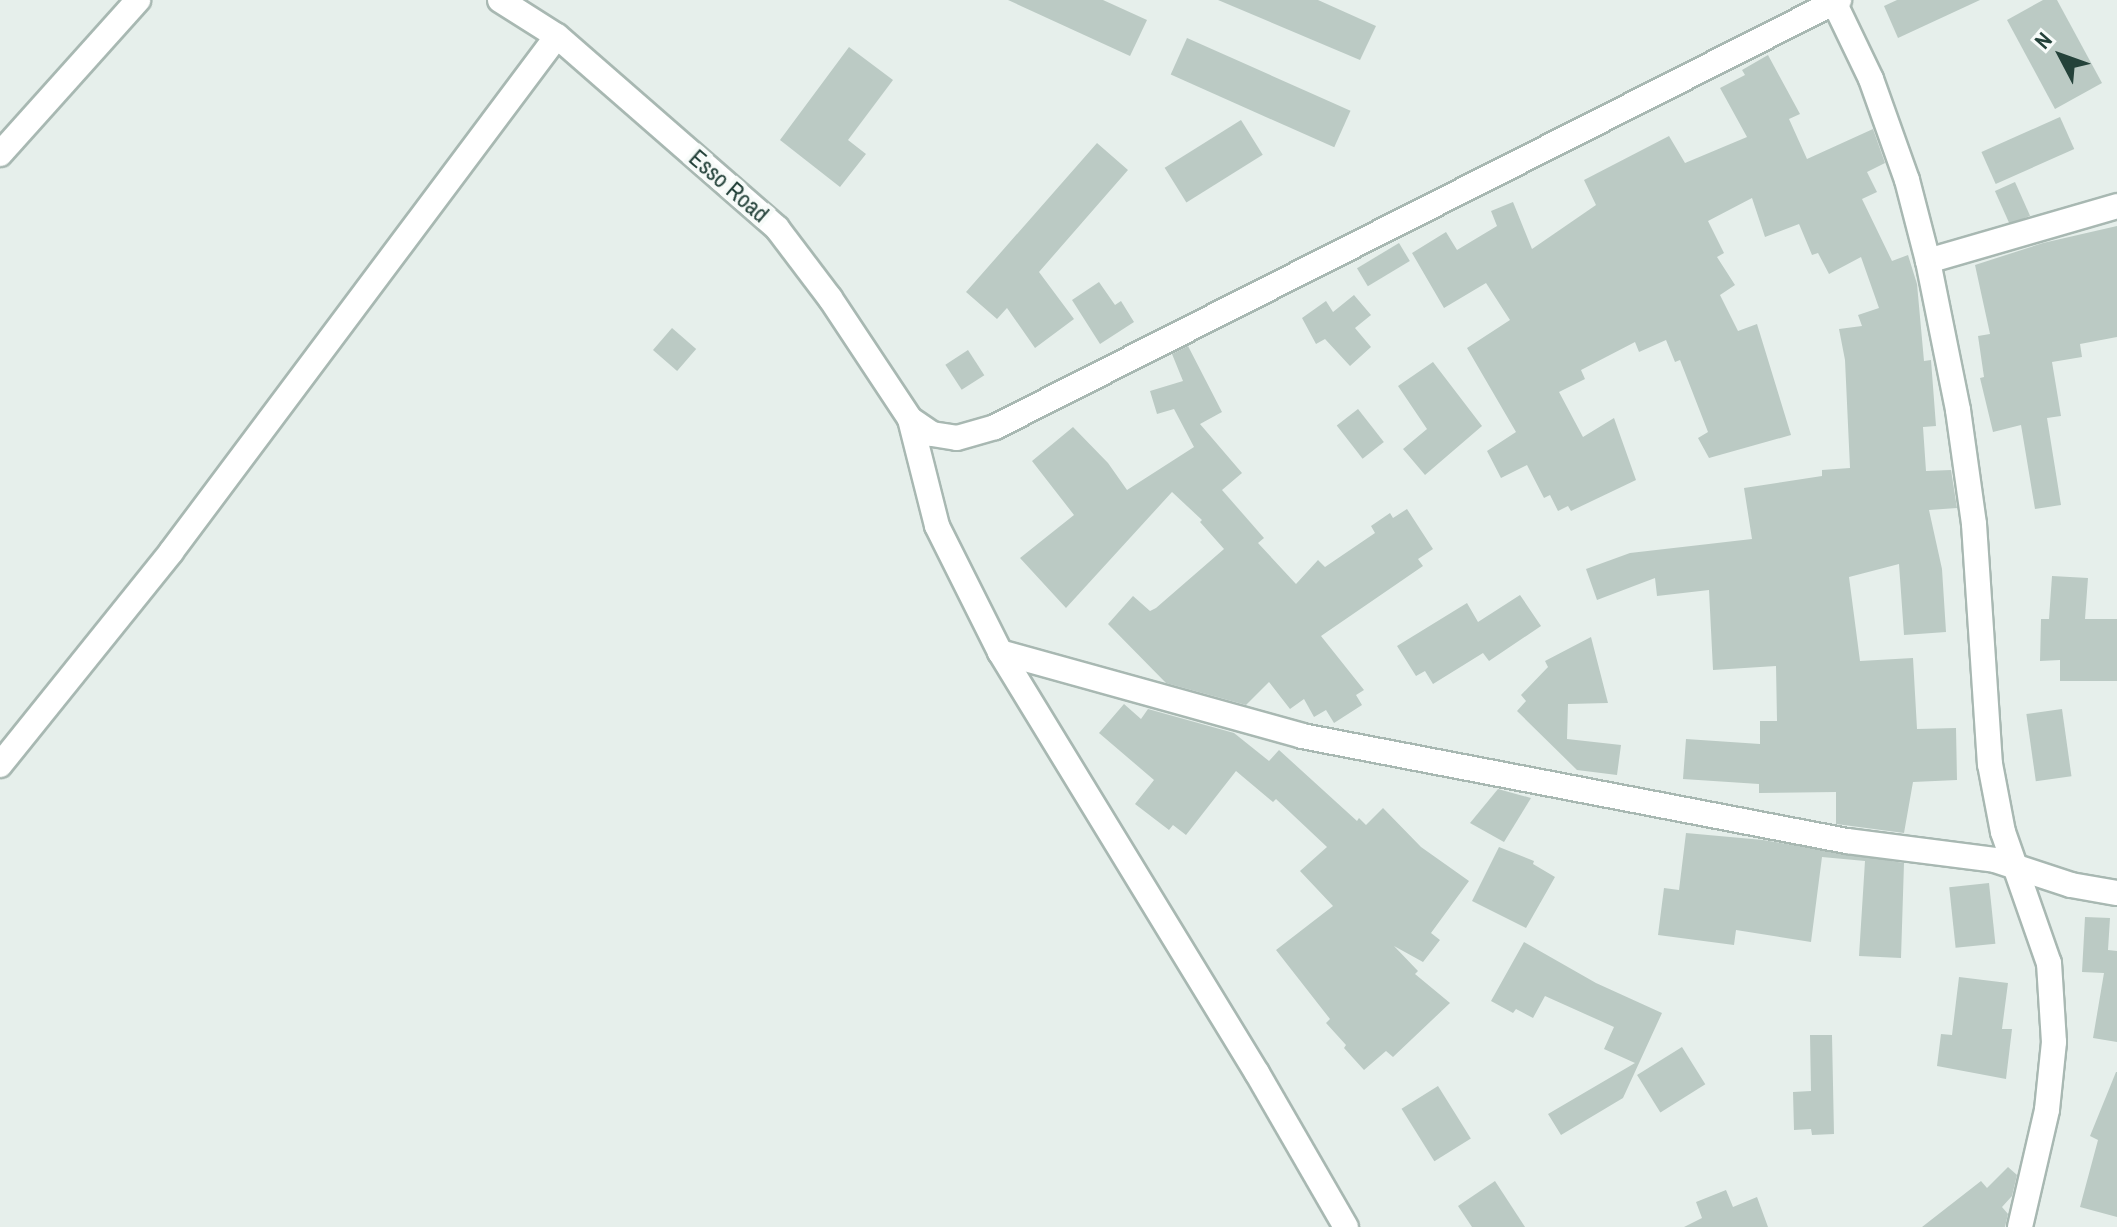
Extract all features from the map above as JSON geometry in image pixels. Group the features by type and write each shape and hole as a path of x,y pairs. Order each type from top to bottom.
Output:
{"street":[{"path":"0,154 138,0"},
{"name":"Esso Road","path":"500,0 557,36 777,228 830,298 910,419"},
{"path":"910,419 932,434 957,438 995,427 1836,1 1871,79 1907,180 1928,261 1958,410 1974,524 1990,764 2003,832 2049,963 2054,1042 2047,1110 2020,1227"},
{"path":"0,765 171,552 557,36"},
{"path":"1928,261 2117,206"},
{"path":"910,419 937,526 1000,652 1257,1073 1346,1227"},
{"path":"1000,652 1302,736 1847,841 1995,860 2071,885 2117,893"}],"building":[{"path":"1008,0 1103,0 1147,20 1130,56"},
{"path":"1218,0 1318,0 1376,26 1360,60"},
{"path":"1897,0 1980,0 1898,38 1884,6"},
{"path":"2043,0 2057,0 2102,83 2055,109 2007,20"},
{"path":"1187,38 1351,111 1334,147 1171,75"},
{"path":"849,47 893,80 848,140 866,154 840,187 780,140"},
{"path":"1768,55 1800,114 1789,119 1807,159 1873,129 1885,163 1867,172 1877,192 1862,199 1892,261 1908,255 1917,284 1924,361 1931,360 1936,426 1923,427 1926,471 1951,470 1957,508 1929,510 1942,569 1946,632 1904,635 1899,564 1849,577 1860,661 1913,658 1917,729 1956,728 1957,780 1913,782 1904,833 1836,824 1836,792 1759,793 1759,784 1683,779 1686,739 1760,744 1760,721 1777,721 1776,666 1713,670 1709,590 1657,596 1655,578 1597,600 1586,569 1630,553 1752,539 1744,488 1822,476 1822,470 1850,468 1845,360 1839,329 1862,326 1858,315 1879,308 1861,257 1829,274 1818,253 1812,255 1799,224 1765,237 1752,198 1708,221 1724,253 1717,257 1735,285 1720,295 1738,331 1757,324 1791,435 1709,458 1698,438 1708,432 1680,360 1675,362 1666,340 1639,352 1635,342 1581,370 1585,379 1559,392 1583,437 1614,418 1636,480 1571,511 1568,506 1558,511 1550,495 1544,498 1527,465 1501,478 1487,451 1516,432 1467,348 1510,320 1486,283 1444,308 1412,253 1446,232 1457,250 1497,226 1491,211 1513,202 1532,249 1596,205 1584,180 1669,136 1685,163 1747,137 1720,88 1745,75 1742,70"},
{"path":"2060,117 2074,149 1996,184 1981,152"},
{"path":"1241,120 1263,155 1186,202 1165,168"},
{"path":"1097,143 1128,170 1039,272 1074,319 1035,348 1007,308 997,319 966,292"},
{"path":"2015,182 2030,216 2010,225 1995,191"},
{"path":"2117,226 2117,337 2080,344 2082,357 2052,362 2061,416 2047,418 2061,505 2035,509 2021,425 1993,432 1980,378 1984,377 1978,336 1990,334 1975,265 2043,243"},
{"path":"1399,243 1410,261 1368,286 1357,268"},
{"path":"1099,282 1115,305 1121,301 1134,322 1100,344 1072,300"},
{"path":"1354,295 1371,315 1355,328 1371,347 1350,366 1325,339 1316,344 1302,318 1326,301 1333,312"},
{"path":"672,328 696,349 677,371 653,350"},
{"path":"1188,346 1222,412 1200,424 1242,473 1222,490 1264,538 1258,543 1296,584 1318,560 1325,567 1375,533 1371,526 1390,513 1393,518 1407,509 1433,549 1418,559 1423,566 1321,636 1364,690 1356,695 1362,705 1334,723 1326,710 1314,717 1304,699 1290,709 1269,682 1246,705 1166,683 1108,624 1133,596 1150,611 1156,608 1224,549 1200,522 1202,520 1172,492 1066,608 1020,558 1074,515 1032,461 1073,427 1108,463 1127,490 1194,447 1174,409 1157,414 1150,391 1183,381 1172,354"},
{"path":"968,350 984,375 962,390 945,365"},
{"path":"1433,362 1482,426 1425,475 1403,449 1427,429 1398,386"},
{"path":"1358,409 1384,442 1363,459 1337,426"},
{"path":"2052,576 2088,578 2085,619 2117,619 2117,681 2060,681 2060,660 2040,661 2041,619 2049,619"},
{"path":"1520,595 1541,626 1489,661 1483,653 1433,684 1425,671 1416,676 1397,646 1467,603 1478,622"},
{"path":"1591,637 1608,703 1568,704 1567,739 1621,745 1617,775 1577,770 1517,711 1526,701 1521,695 1548,667 1545,661"},
{"path":"1124,704 1141,719 1148,709 1234,733 1269,761 1279,750 1357,821 1359,818 1366,825 1383,808 1421,847 1469,881 1431,933 1440,940 1423,962 1394,946 1418,971 1415,974 1450,1003 1393,1057 1386,1051 1364,1070 1344,1048 1346,1045 1326,1023 1330,1019 1276,950 1333,906 1300,871 1327,847 1276,799 1273,802 1236,771 1186,835 1173,825 1169,830 1135,804 1154,780 1099,733"},
{"path":"2062,709 2071,776 2036,781 2026,714"},
{"path":"1498,789 1531,798 1504,842 1470,823"},
{"path":"1686,833 1763,840 1904,863 1901,958 1859,956 1865,861 1822,857 1811,942 1736,930 1734,945 1658,935 1664,888 1679,890"},
{"path":"1499,847 1534,861 1533,864 1555,877 1526,928 1472,901"},
{"path":"1989,883 1995,944 1956,948 1949,887"},
{"path":"2085,917 2110,918 2108,950 2117,951 2117,1042 2093,1038 2104,973 2082,972"},
{"path":"1524,942 1596,983 1662,1013 1623,1098 1561,1135 1548,1114 1635,1063 1604,1049 1614,1027 1545,996 1533,1018 1516,1009 1513,1013 1491,1001"},
{"path":"1959,977 2008,983 2002,1029 2012,1029 2006,1079 1937,1066 1941,1034 1952,1035"},
{"path":"1810,1035 1832,1035 1834,1134 1812,1135 1811,1129 1794,1130 1793,1092 1811,1091"},
{"path":"1682,1047 1705,1084 1660,1112 1637,1075"},
{"path":"2116,1072 2117,1217 2080,1207 2098,1140 2090,1136"},
{"path":"1438,1086 1471,1139 1434,1161 1402,1109"},
{"path":"2008,1167 2017,1175 2012,1196 2002,1207 2008,1214 2005,1227 1922,1227 1981,1181 1987,1188"},
{"path":"1495,1181 1525,1227 1472,1227 1458,1206"},
{"path":"1726,1190 1733,1207 1757,1197 1768,1227 1684,1227 1702,1218 1696,1202"}]}
